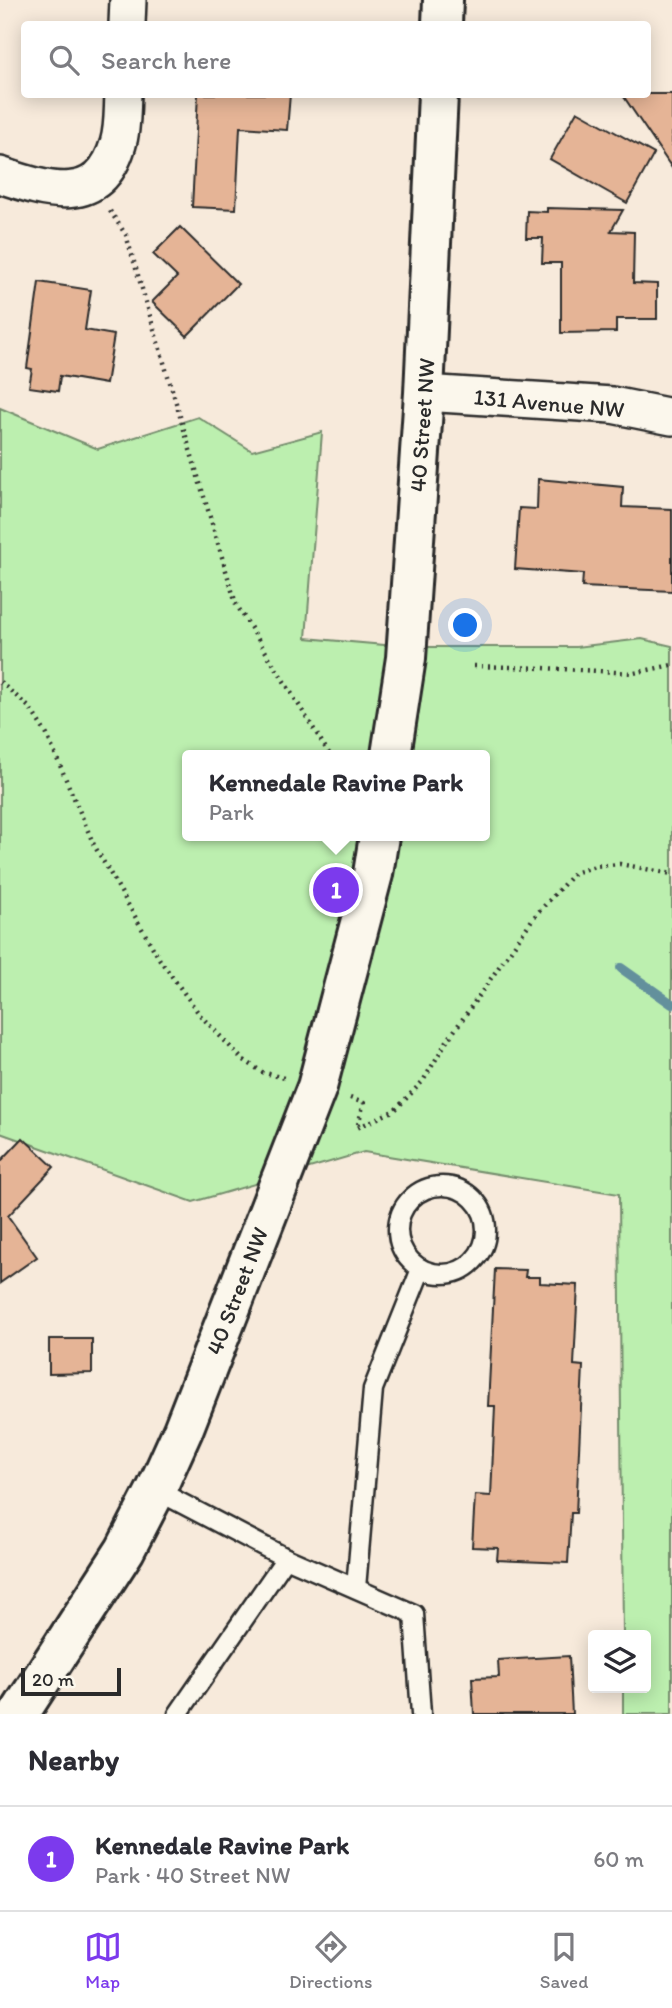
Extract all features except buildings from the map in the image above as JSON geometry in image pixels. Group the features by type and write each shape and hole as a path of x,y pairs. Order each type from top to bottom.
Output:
{"street":[{"path":"127,21 128,0"},
{"path":"442,21 443,0"},
{"path":"0,175 35,187 57,190 93,184 104,172 119,143 123,98"},
{"name":"40 Street NW","path":"392,750 406,658 424,393 438,98"},
{"name":"131 Avenue NW","path":"424,393 612,405 672,417"},
{"name":"40 Street NW","path":"19,1714 125,1550 183,1430 317,1087 373,874 378,841"}],"lane":[{"path":"452,1187 466,1193 477,1203 484,1216 485,1238 476,1259 464,1268 450,1273 421,1269 409,1259 401,1247 397,1232 404,1206 425,1188 452,1187"},
{"path":"356,1588 373,1389 421,1269"},
{"path":"156,1490 286,1558 414,1615 421,1714"},
{"path":"178,1714 286,1558"}],"path":[{"path":"93,184 126,235 236,604 327,750"},
{"path":"474,666 634,673 672,665"},
{"path":"0,682 30,708 47,735 94,845 160,960 200,1016 241,1058 262,1072 364,1103 358,1128 394,1110 423,1081 445,1044 534,917 574,873 595,866 620,864 672,874"}],"green space":[{"path":"0,408 98,449 198,417 252,451 322,432 306,638 407,647 576,647 642,639 672,646 672,1714 623,1714 623,1693 651,1693 651,1630 623,1630 619,1194 364,1152 193,1202 0,1133"}],"waterway":[{"path":"621,968 672,1004"}],"place":[{"name":"Kennedale Ravine Park","path":"336,890"}]}
